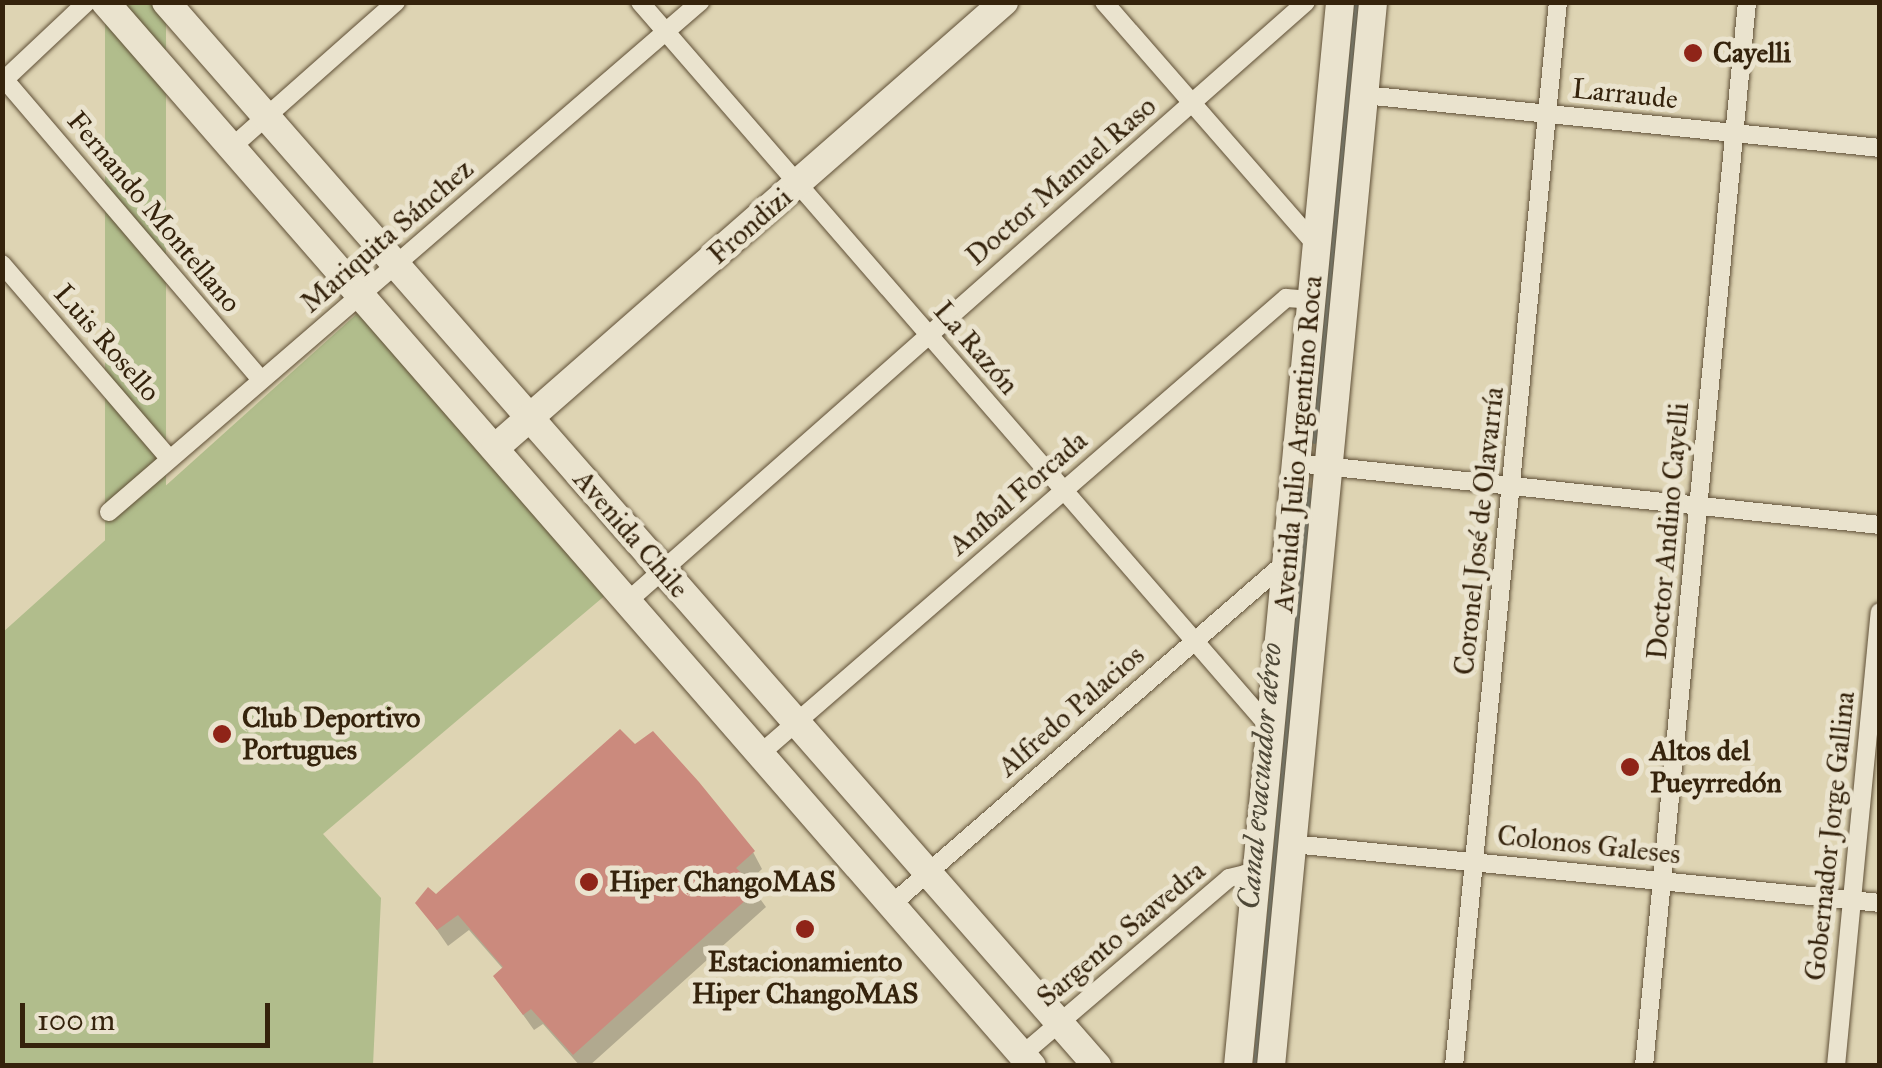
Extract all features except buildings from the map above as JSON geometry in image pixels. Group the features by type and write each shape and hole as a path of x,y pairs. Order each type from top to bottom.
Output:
{"main road":[{"name":"Avenida Chile","path":"106,2 1028,1060"},
{"name":"Avenida Chile","path":"166,2 1096,1066"},
{"name":"Frondizi","path":"495,448 1004,2"},
{"name":"Avenida Julio Argentino Roca","path":"1238,1066 1340,2"},
{"name":"Avenida Julio Argentino Roca","path":"1271,1066 1373,2"}],"street":[{"path":"4,81 87,2"},
{"path":"232,147 396,2"},
{"name":"La Razón","path":"640,2 1271,729"},
{"name":"Mariquita Sánchez","path":"109,512 700,2"},
{"path":"1104,2 1317,246"},
{"name":"Doctor Manuel Raso","path":"628,600 1306,2"},
{"name":"Coronel José de Olavarría","path":"1454,1066 1558,2"},
{"name":"Doctor Andino Cayelli","path":"1644,1066 1747,2"},
{"name":"Fernando Montellano","path":"4,81 261,380"},
{"name":"Larraude","path":"1364,95 1880,148"},
{"name":"Luis Rosello","path":"2,264 170,459"},
{"name":"Aníbal Forcada","path":"760,753 1286,298 1302,298 1311,314"},
{"path":"1296,464 1880,525"},
{"name":"Alfredo Palacios","path":"892,904 1287,561"},
{"name":"Gobernador Jorge Gallina","path":"1836,1066 1880,612"},
{"name":"Colonos Galeses","path":"1292,844 1880,903"},
{"name":"Sargento Saavedra","path":"1028,1060 1059,1023 1229,878 1245,874 1256,887"}],"green space":[{"path":"105,3 166,3 166,1066 105,1066"},
{"name":"Club Deportivo Portugues","path":"361,310 608,593 323,834 381,898 373,1065 3,1065 2,633"}],"waterway":[{"name":"Canal evacuador aéreo","path":"1314,441 1356,2"},
{"name":"Canal evacuador aéreo","path":"1255,1066 1309,490"}],"place":[{"name":"Cayelli","path":"1693,53"},
{"name":"Club Deportivo Portugues","path":"222,734"},
{"name":"Altos del Pueyrredón","path":"1630,767"},
{"name":"Hiper ChangoMAS","path":"589,882"},
{"name":"Estacionamiento Hiper ChangoMAS","path":"805,929"}]}
